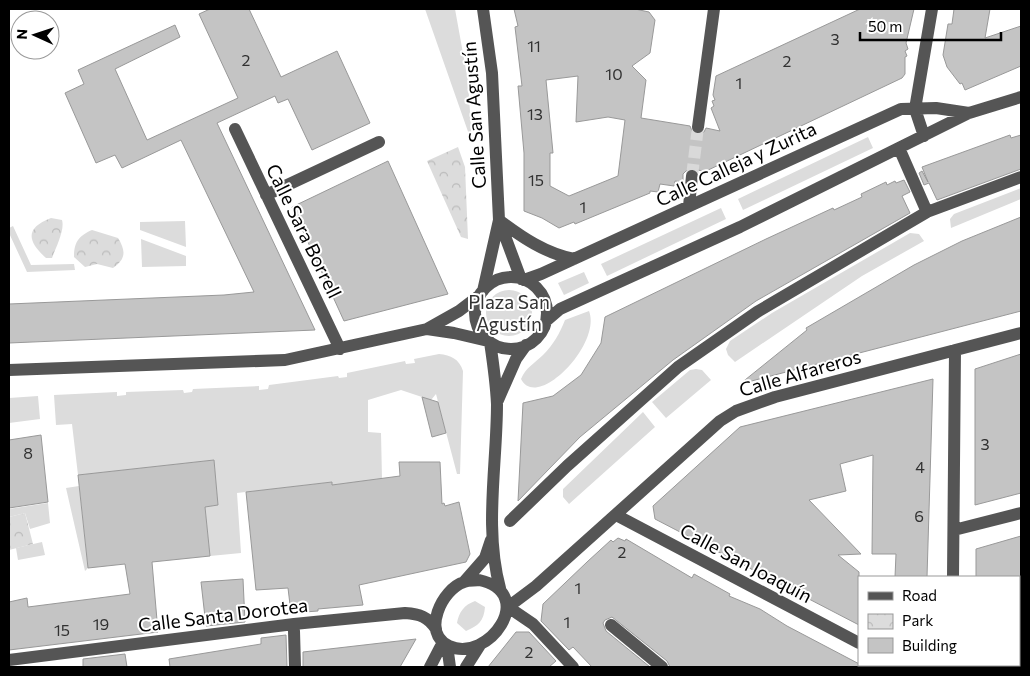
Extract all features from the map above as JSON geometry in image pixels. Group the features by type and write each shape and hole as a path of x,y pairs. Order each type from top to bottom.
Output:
{"street":[{"name":"Calle San Agustín","path":"481,293 499,220 492,73 483,9"},
{"path":"698,127 714,9"},
{"path":"924,136 915,109 932,9"},
{"name":"Calle Calleja y Zurita","path":"546,321 560,308 740,227 968,113 1021,97"},
{"name":"Calle Calleja y Zurita","path":"523,279 574,259 901,109 936,108 968,113"},
{"name":"Calle Sara Borrell","path":"235,129 340,350"},
{"path":"266,195 379,142"},
{"path":"900,148 925,208"},
{"path":"689,206 692,176"},
{"path":"510,521 567,466 678,368 757,312 925,208 1021,177"},
{"name":"Calle San Agustín","path":"499,220 523,279"},
{"path":"499,220 525,239 555,255 574,259"},
{"path":"9,370 286,360 340,350 427,329 459,311 496,280 509,277 523,279 538,289 544,300 546,321 540,334 526,345 516,359 497,402"},
{"path":"466,667 480,645 497,630 504,620 508,607 496,574 493,535 497,402 490,342 480,332 476,321 476,308 481,293"},
{"path":"427,329 454,333 490,342 506,349 526,345"},
{"name":"Calle Alfareros","path":"508,607 536,586 705,434 736,411 775,397 1021,334"},
{"path":"953,576 955,350"},
{"path":"954,530 1021,513"},
{"name":"Calle San Joaquín","path":"616,515 858,643"},
{"path":"450,667 445,644 436,629 440,605 485,558 493,535"},
{"path":"464,582 480,580 500,588"},
{"path":"508,607 532,624 573,667"},
{"name":"Calle Santa Dorotea","path":"9,660 294,624 406,613 429,619 436,629"},
{"path":"611,625 662,667"},
{"name":"Calle Santa Dorotea","path":"294,631 295,667"},
{"path":"445,644 461,649 480,645"},
{"path":"430,667 445,644"}],"green space":[{"path":"425,9 455,9 468,81 472,143"},
{"path":"868,137 873,148 743,210 738,199"},
{"path":"458,147 465,167 468,239 461,237 427,161"},
{"path":"1021,188 1021,199 951,228 950,219 954,214"},
{"path":"721,208 726,219 607,276 601,264"},
{"path":"51,218 62,220 63,224 60,239 52,258 46,258 35,246 32,241 32,235 37,226"},
{"path":"185,221 186,247 140,230 140,222"},
{"path":"13,226 31,265 74,264 75,270 27,272 9,233 9,228"},
{"path":"92,230 118,238 121,243 123,255 113,268 97,264 85,267 74,257 78,241 83,235"},
{"path":"910,233 919,234 924,241 862,276 735,362 728,355 726,349 730,341 772,313"},
{"path":"141,239 186,256 186,266 142,267"},
{"path":"584,272 589,283 564,295 558,283"},
{"name":"Plaza San Agustín","path":"504,290 514,290 528,300 532,313 528,326 522,332 514,336 504,336 490,326 486,318 486,308 496,294"},
{"path":"589,311 590,325 586,340 566,369 553,380 540,387 529,387 521,379 523,375 550,347 565,320"},
{"path":"439,354 454,358 463,371 460,474 457,474 436,394 431,400 401,390 368,400 368,432 381,433 382,479 332,485 331,482 237,493 241,553 210,556 205,507 218,505 214,460 78,475 72,424 56,425 54,395 117,392 117,396 126,395 126,392 183,390 184,393 192,392 193,389 259,386 259,390 268,389 269,385 338,376 339,378 347,377 347,373 405,361 406,364 415,363 414,359"},
{"path":"690,370 702,370 711,380 666,418 652,402"},
{"path":"38,396 40,419 9,423 9,398"},
{"path":"643,412 655,427 569,504 563,497 563,489"},
{"path":"79,486 88,568 85,571 66,488"},
{"path":"48,503 50,523 30,529 25,513 9,517 9,509"},
{"path":"25,513 33,544 9,550 9,517"},
{"path":"42,542 45,555 18,560 16,548"},
{"path":"475,601 485,607 483,616 477,625 466,631 457,623 458,619 465,607"}],"building":[{"path":"210,9 249,9 281,77 337,51 370,123 312,150 288,99 278,103 275,96 217,123 315,330 9,343 9,304 224,295 254,292 181,140 122,168 115,155 96,163 65,93 84,84 78,70 175,25 180,37 115,69 147,140 238,98 199,14"},
{"path":"514,9 635,9 649,12 655,20 650,53 632,66 646,80 641,118 690,126 693,133 697,135 704,132 706,128 720,131 711,108 714,106 712,101 715,100 713,95 716,76 860,9 914,9 906,43 908,49 905,51 907,56 905,57 905,74 902,78 704,172 693,168 688,169 683,174 683,182 675,181 674,186 660,184 658,192 650,191 650,193 575,224 574,222 559,228 542,218 524,211 524,153 518,86 522,86 515,27 518,26","holes":["578,76 576,122 608,117 625,120 618,176 569,196 550,186 550,153 553,153 546,80"]},
{"path":"954,9 990,9 985,38 1021,26 1021,66 965,90 962,83 960,84 947,67 943,55 948,24 952,24"},
{"path":"1010,135 1011,138 1021,135 1021,169 937,200 929,183 924,185 919,173 922,171 928,182 922,167"},
{"path":"388,161 448,294 344,321 292,207"},
{"path":"904,180 910,192 902,196 910,213 756,301 673,360 580,437 518,501 523,403 553,396 581,375 601,343 605,317 766,239 833,208 834,210 862,197 861,194 886,182 887,185 895,181 896,183"},
{"path":"1021,217 1021,311 740,384 807,330 806,328 914,265 962,241"},
{"path":"1021,354 1021,493 975,505 975,369"},
{"path":"933,379 927,576 895,576 896,554 872,554 873,455 840,464 846,491 809,500 861,554 838,555 859,572 858,624 655,519 653,506 740,427"},
{"path":"422,397 438,402 446,433 432,437"},
{"path":"41,435 48,502 9,508 9,440"},
{"path":"214,460 218,505 205,507 210,556 152,562 158,632 9,650 9,602 27,598 28,607 130,594 125,564 88,568 78,475"},
{"path":"399,462 440,462 442,504 444,503 445,506 459,502 470,554 466,562 359,585 363,605 318,609 318,611 291,613 288,588 256,590 246,492 332,482 332,485 400,476"},
{"path":"1021,536 1021,577 976,576 976,549"},
{"path":"618,538 625,541 626,539 692,578 694,574 730,594 729,596 760,609 787,626 858,663 858,666 865,667 670,667 667,661 612,617 603,623 606,631 650,667 592,667 573,647 569,650 541,621 543,604 611,540 613,542"},
{"path":"243,579 245,622 206,626 201,582"},
{"path":"516,632 529,632 556,661 549,667 488,667"},
{"path":"286,635 287,667 170,667 169,659 261,644 261,638"},
{"path":"416,639 400,667 303,667 303,652"},
{"path":"125,654 127,667 83,667 83,659"}],"tunnel":[{"path":"692,176 698,127"}]}
